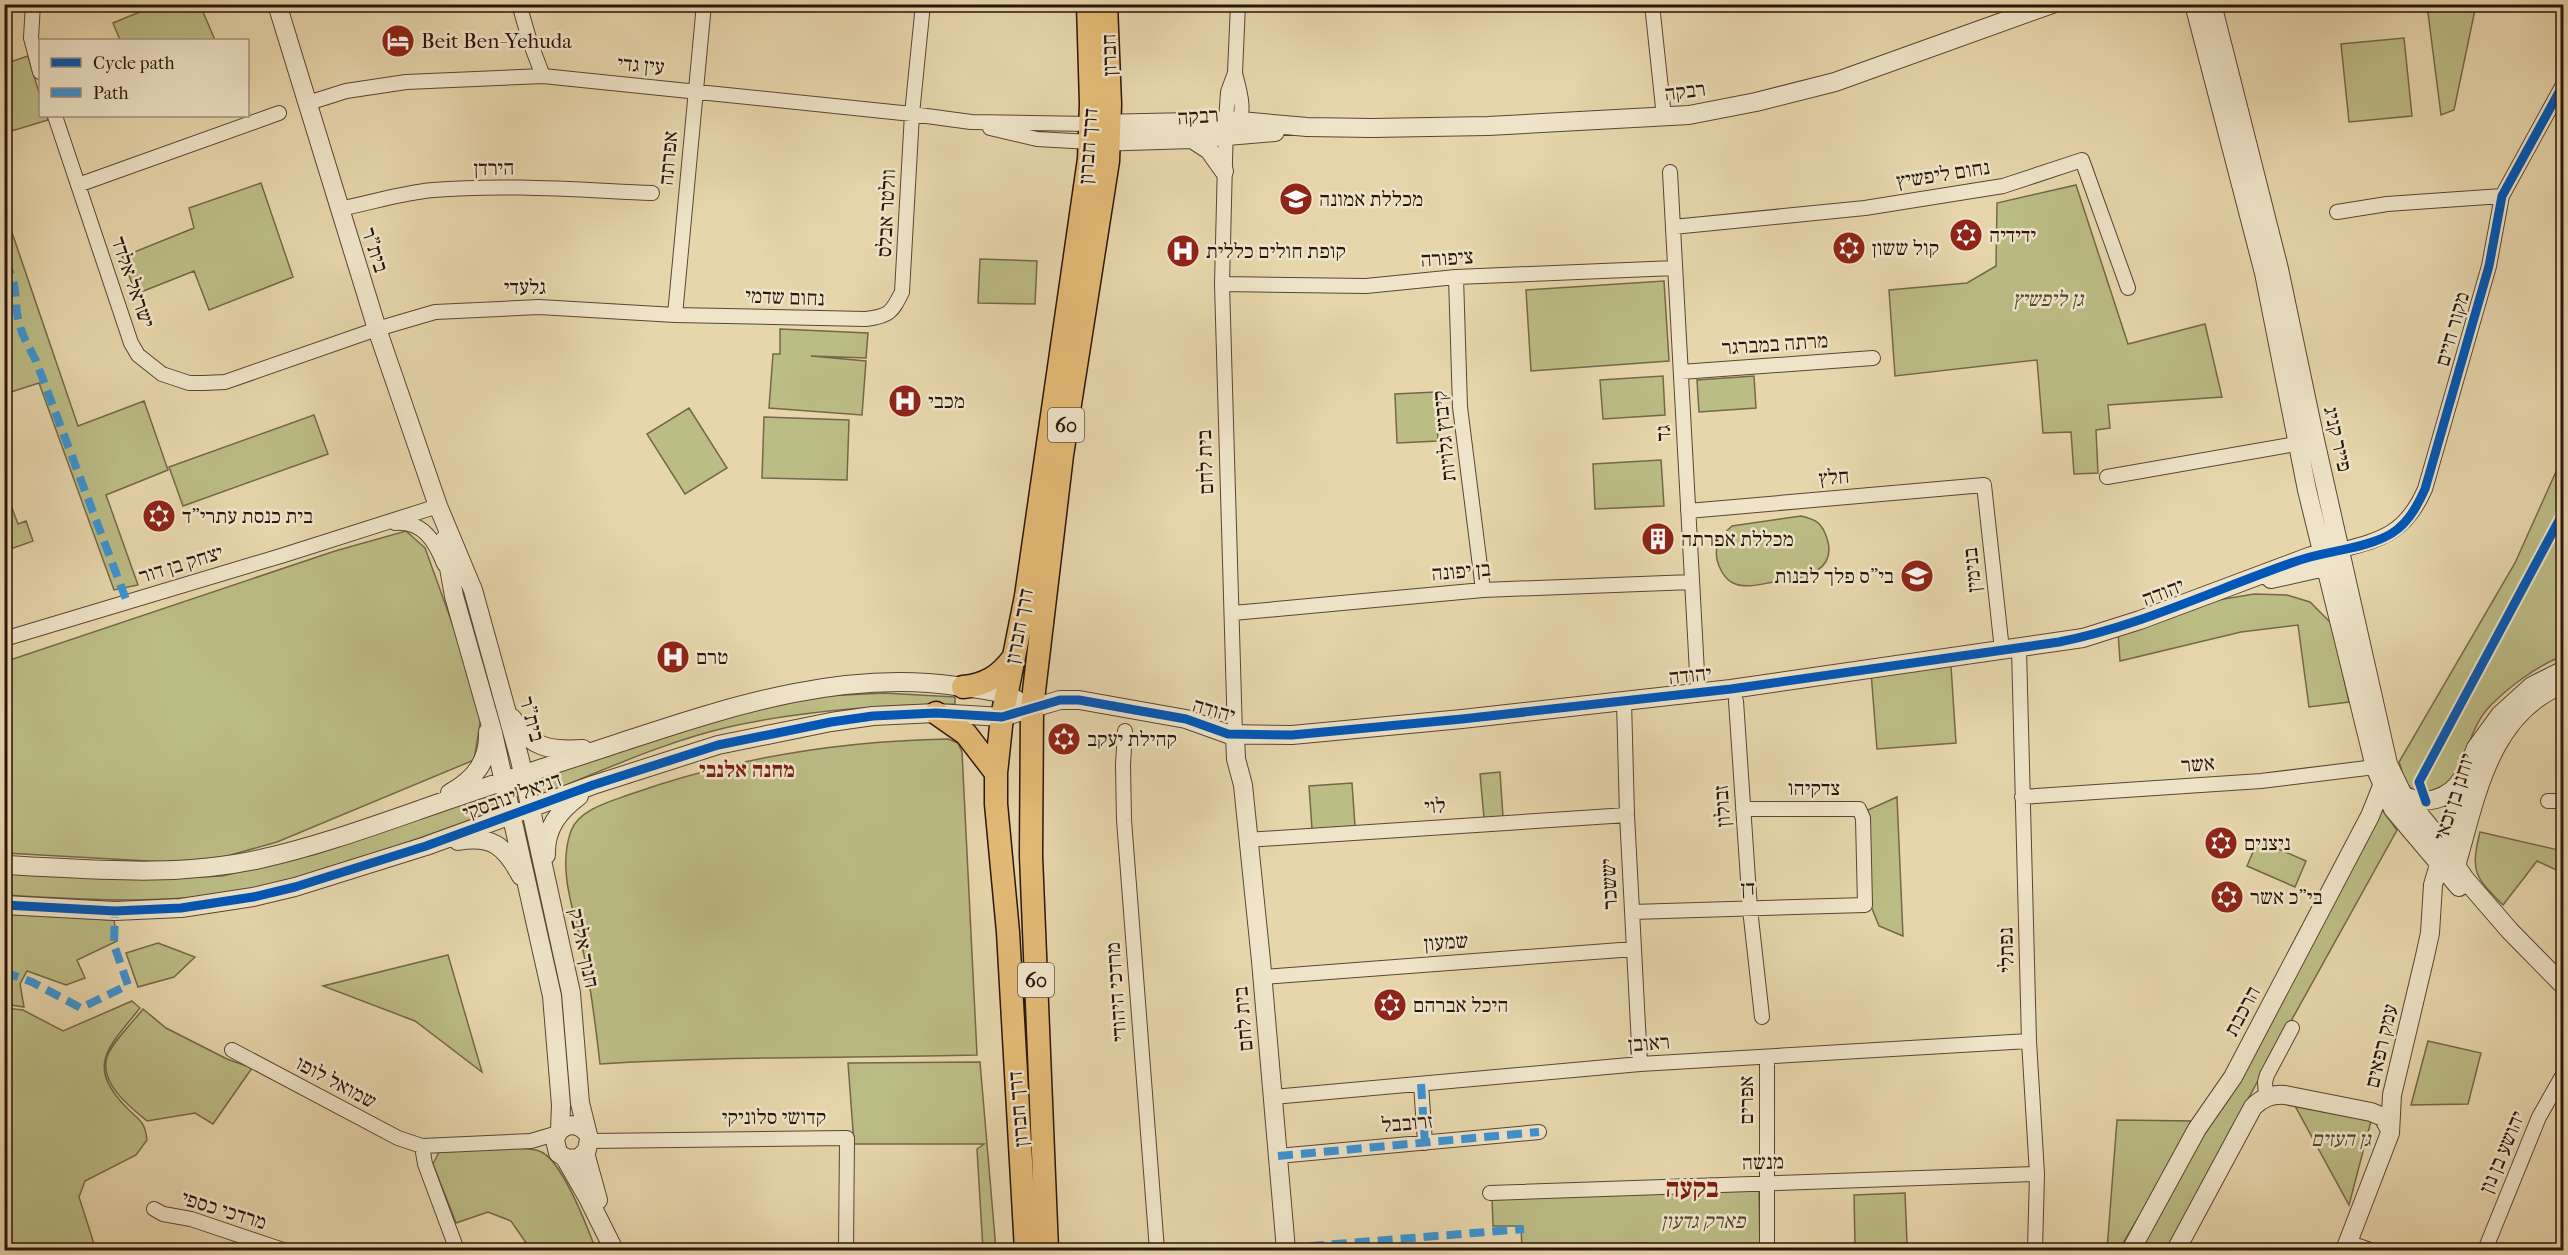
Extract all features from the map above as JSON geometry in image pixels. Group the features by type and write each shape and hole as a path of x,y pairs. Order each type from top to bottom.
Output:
{"highway":[{"name":"דרך חברון","path":"1047,1251 1031,856 1032,708 1062,455 1106,183 1088,4"},
{"name":"חברון","path":"1100,133 1106,4"},
{"name":"דרך חברון","path":"1026,1251 1008,932 996,804 996,773 1002,717 1026,596 1100,133"},
{"path":"963,687 977,685 993,678 1013,658"},
{"path":"936,713 962,730 996,773"}],"street":[{"path":"33,4 31,38 39,68"},
{"path":"519,4 543,76"},
{"name":"אפרתה","path":"675,315 704,4"},
{"name":"וולטר אבלס","path":"892,311 902,292 912,114 923,4"},
{"name":"בית לחם","path":"1238,4 1235,73 1241,103 1230,126 1224,171 1222,284 1235,735 1236,759 1243,785 1262,977 1286,1251"},
{"path":"1652,4 1664,117"},
{"name":"רבקה","path":"1100,133 1230,126 1488,126 1689,115 1756,102 1835,82 2052,4"},
{"name":"פייר קניג","path":"2194,4 2307,442 2341,550 2384,747 2393,777 2403,795 2443,846"},
{"name":"פייר קניג","path":"2212,4 2279,269 2324,560 2375,767 2398,817 2447,865 2474,903 2510,931 2564,986"},
{"name":"בית\"ר","path":"281,6 339,209 377,329 438,506 473,590 523,775"},
{"name":"עין גדי","path":"308,103 346,91 406,82 543,76 971,122 1100,133"},
{"name":"מקור חיים","path":"2341,550 2386,537 2399,528 2418,505 2425,489 2489,266 2502,196 2564,82"},
{"path":"78,185 279,112"},
{"name":"ישראל אלדד","path":"55,117 131,343 138,355 162,374 189,383 225,382 377,329"},
{"name":"רבקה","path":"1100,133 1192,139 1230,126"},
{"path":"1192,139 1209,150 1224,171"},
{"name":"נחום ליפשיץ","path":"1673,227 1865,208 2003,186 2082,160 2128,288"},
{"name":"גד","path":"1670,172 1698,691"},
{"name":"הירדן","path":"339,209 434,190 507,188 652,193"},
{"path":"2337,212 2387,204 2502,196"},
{"name":"ציפורה","path":"1222,284 1366,286 1456,277 1675,268"},
{"name":"קיבוץ גלויות","path":"1456,277 1460,407 1483,590"},
{"name":"גלעדי","path":"377,329 435,312 499,308 539,307 675,315"},
{"name":"נחום שדמי","path":"675,315 866,319 882,317 892,311"},
{"name":"מרתה במברגר","path":"1681,372 1873,358"},
{"path":"2108,477 2307,442"},
{"name":"חלץ","path":"1688,511 1984,484"},
{"name":"בנימין","path":"1984,484 2010,650"},
{"name":"בית\"ר","path":"438,506 452,582 504,781"},
{"name":"יצחק בן דור","path":"4,639 438,506"},
{"name":"יצחק בן דור","path":"370,528 397,523 408,523 423,528"},
{"name":"בית\"ר","path":"423,528 441,555 452,582"},
{"name":"יהודה","path":"2242,582 2288,577 2341,550"},
{"name":"יהודה","path":"1032,708 1060,700 1079,700 1186,719 1235,735 1258,736 1428,722 1740,688 2083,638 2140,620 2242,582 2324,560"},
{"path":"2288,577 2314,586 2334,604"},
{"name":"בן יפונה","path":"1233,613 1483,590 1692,582"},
{"name":"נפתלי","path":"2010,650 2022,797 2029,1041 2037,1174 2035,1251"},
{"name":"עמק רפאים","path":"2358,1249 2390,1130 2392,1095 2430,933 2432,890 2447,865 2443,846 2465,775 2476,748 2499,715 2532,686 2564,670"},
{"name":"דניאל ינובסקי","path":"4,865 144,871 181,871 223,867 334,839 688,720 787,695 856,685 903,682 963,687 1006,694 1032,708"},
{"name":"יוחנן בן זכאי","path":"2447,865 2480,782 2505,731 2526,708 2564,684"},
{"name":"יששכר","path":"1624,701 1627,815 1640,1064"},
{"name":"זבולון","path":"1736,701 1750,909"},
{"name":"דניאל ינובסקי","path":"4,905 115,911 181,908 249,898 295,887 426,846 593,786 718,746 786,729 873,716 936,713 1002,717 1032,708"},
{"path":"507,709 523,735 542,747 566,750 604,748"},
{"path":"422,809 460,788 475,775 484,762 488,745 488,715"},
{"name":"מרדכי היהודי","path":"1125,731 1124,820 1157,1251"},
{"name":"בית לחם","path":"1243,785 1248,749 1258,736"},
{"name":"אשר","path":"2022,797 2261,781 2375,767"},
{"name":"חנוך אלבק","path":"523,775 571,993 580,1103 587,1142 614,1251"},
{"path":"2403,795 2419,801 2432,800 2453,790 2465,775"},
{"name":"חנוך אלבק","path":"504,781 556,1021 561,1105 560,1142 614,1251"},
{"path":"550,898 545,852 550,826 563,808 593,786"},
{"name":"הרכבת","path":"2131,1251 2197,1129 2238,1067 2370,816 2382,786"},
{"path":"2548,801 2564,801"},
{"name":"צדקיהו","path":"1743,809 1859,809 1863,818 1865,905"},
{"name":"לוי","path":"1247,840 1627,815"},
{"path":"426,846 468,839 481,839 494,843 504,850 514,863 530,894"},
{"name":"דן","path":"1632,912 1865,905"},
{"path":"1750,909 1762,1017"},
{"name":"שמעון","path":"1262,977 1634,949"},
{"path":"2266,1097 2267,1075 2292,1028"},
{"name":"ראובן","path":"1273,1097 1640,1064 2029,1041"},
{"name":"שמואל לופו","path":"232,1050 398,1138 422,1146 531,1141 560,1142"},
{"name":"אפרים","path":"1767,1057 1767,1251"},
{"name":"יהושע בן נון","path":"2485,1251 2539,1117 2564,1072"},
{"path":"1421,1084 1425,1143"},
{"path":"2176,1251 2253,1107 2266,1097 2285,1095 2374,1112 2383,1117 2390,1130"},
{"path":"577,1125 587,1142 574,1159 560,1142 567,1126 577,1125"},
{"name":"זרובבל","path":"1278,1156 1539,1132"},
{"name":"קדושי סלוניקי","path":"587,1142 847,1138 846,1251"},
{"path":"422,1146 425,1164 458,1251"},
{"name":"מנשה","path":"1490,1193 2037,1174"},
{"name":"מרדכי כספי","path":"154,1209 162,1214 191,1219 283,1251"}],"green space":[{"path":"159,4 200,5 215,39 120,39 113,23"},
{"path":"2427,5 2476,5 2454,110 2441,115"},
{"path":"2404,38 2412,116 2349,122 2341,44"},
{"path":"28,56 39,93 39,117 47,117 48,120 5,133 4,64"},
{"path":"261,183 293,277 209,310 194,271 136,294 122,257 194,228 189,208"},
{"name":"גן ליפשיץ","path":"2076,185 2128,344 2205,324 2222,397 2108,405 2110,428 2096,430 2098,473 2074,474 2071,432 2043,433 2037,360 1895,376 1889,290 1967,283 1996,266 1997,203"},
{"path":"5,212 78,426 144,401 168,470 106,495 138,585 114,590 39,383 5,394"},
{"path":"980,259 1037,261 1035,304 978,303"},
{"path":"1664,281 1669,361 1531,371 1526,290"},
{"path":"780,329 868,333 866,358 811,356 866,361 862,415 769,408 773,354 780,354"},
{"path":"1663,376 1665,415 1603,419 1600,380"},
{"path":"1754,376 1756,408 1699,412 1697,380"},
{"path":"1436,392 1438,441 1397,443 1395,394"},
{"path":"689,408 727,468 685,494 647,434"},
{"path":"314,415 328,454 183,506 169,467"},
{"path":"764,417 849,420 847,480 762,478"},
{"path":"2563,456 2563,656 2525,677 2491,705 2478,722 2460,765 2451,779 2439,788 2425,792 2412,789 2406,782 2399,762 2515,563"},
{"path":"1661,460 1664,506 1595,509 1593,464"},
{"path":"4,487 18,524 26,521 33,541 5,551"},
{"path":"1801,516 1821,526 1829,546 1828,557 1816,571 1796,578 1748,586 1733,583 1724,576 1716,554 1720,539 1732,526"},
{"path":"406,531 425,548 455,631 481,717 474,760 277,842 220,858 166,862 5,853 4,662 335,551"},
{"path":"2254,594 2287,595 2310,602 2332,624 2349,702 2309,707 2298,625 2241,632 2120,661 2118,632 2188,605"},
{"path":"1951,666 1956,743 1877,749 1871,672"},
{"path":"884,693 955,697 955,704 844,709 733,726 683,740 633,758 536,797 531,782 627,745 769,705 825,696"},
{"path":"948,739 958,743 962,752 977,1055 741,1058 600,1064 594,1012 567,879 567,847 571,831 581,817 588,811 606,803 669,781 748,761 867,743"},
{"path":"1500,772 1503,817 1484,818 1480,774"},
{"path":"1352,783 1355,826 1312,829 1309,786"},
{"path":"500,790 502,808 326,869 250,890 189,898 128,900 5,895 4,873 155,879 222,876 316,854"},
{"path":"1897,797 1903,936 1879,926 1871,906 1868,810"},
{"path":"2380,807 2397,830 2255,1086 2168,1250 2141,1250"},
{"path":"2480,832 2563,851 2563,873 2537,861 2503,905 2486,887 2477,873 2475,856"},
{"path":"2258,840 2306,861 2295,887 2247,866"},
{"path":"4,914 114,920 117,941 77,960 85,978 66,985 27,971 20,984 24,1007 5,1004"},
{"path":"158,943 195,957 174,977 138,987 126,953"},
{"path":"448,955 482,1072 415,1021 323,986"},
{"path":"132,1001 140,1008 111,1046 104,1069 107,1081 115,1095 142,1123 147,1140 136,1155 85,1181 79,1197 96,1250 5,1250 5,1008 23,1010 63,1031"},
{"path":"143,1009 166,1028 227,1059 252,1068 213,1124 195,1113 147,1121 118,1094 112,1085 107,1076 106,1067 109,1051"},
{"path":"2428,1041 2481,1053 2468,1104 2411,1105"},
{"path":"980,1062 996,1250 983,1250 977,1149 984,1144 854,1144 848,1063"},
{"name":"גן העזים","path":"2294,1104 2371,1121 2349,1205"},
{"path":"2117,1120 2193,1121 2119,1250 2107,1250"},
{"path":"527,1149 539,1151 548,1156 573,1195 596,1250 531,1250 511,1221 488,1212 456,1223 433,1164 440,1150"},
{"name":"פארק גדעון","path":"1759,1189 1760,1250 1647,1250 1646,1243 1564,1246 1563,1250 1522,1250 1521,1226 1493,1226 1492,1197"},
{"path":"1905,1193 1907,1243 1855,1245 1854,1195"}],"marked path":[{"path":"4,261 13,279 21,330 36,361 127,602"},
{"path":"4,972 32,982 81,1008 128,985 114,945 115,911"},
{"path":"1421,1084 1425,1143"},
{"path":"1278,1156 1539,1132"},
{"path":"1286,1248 1524,1229"}],"cycle path":[{"path":"4,905 115,911 181,908 253,897 295,887 426,846 593,785 718,745 831,722 873,716 936,713 1002,717 1060,700 1079,700 1186,719 1228,734 1292,735 1462,719 1731,689 2059,642 2120,626 2297,561 2375,541 2398,529 2409,517 2425,489 2489,266 2502,196 2564,83"},
{"path":"2426,802 2419,782 2564,511"}],"place":[{"name":"Beit Ben-Yehuda","path":"398,41"},
{"name":"מכללת אמונה","path":"1296,199"},
{"name":"ידידיה","path":"1966,235"},
{"name":"קול ששון","path":"1849,248"},
{"name":"קופת חולים כללית","path":"1183,251"},
{"name":"מכבי","path":"905,401"},
{"name":"בית כנסת עתרי\"ד","path":"159,516"},
{"name":"מכללת אפרתה","path":"1658,539"},
{"name":"בי\"ס פלך לבנות","path":"1917,576"},
{"name":"טרם","path":"673,657"},
{"name":"קהילת יעקב","path":"1064,739"},
{"name":"ניצנים","path":"2221,843"},
{"name":"בי\"כ אשר","path":"2227,897"},
{"name":"היכל אברהם","path":"1390,1005"}],"district":[{"name":"מחנה אלנבי","path":"747,769"},
{"name":"בקעה","path":"1692,1188"}]}
